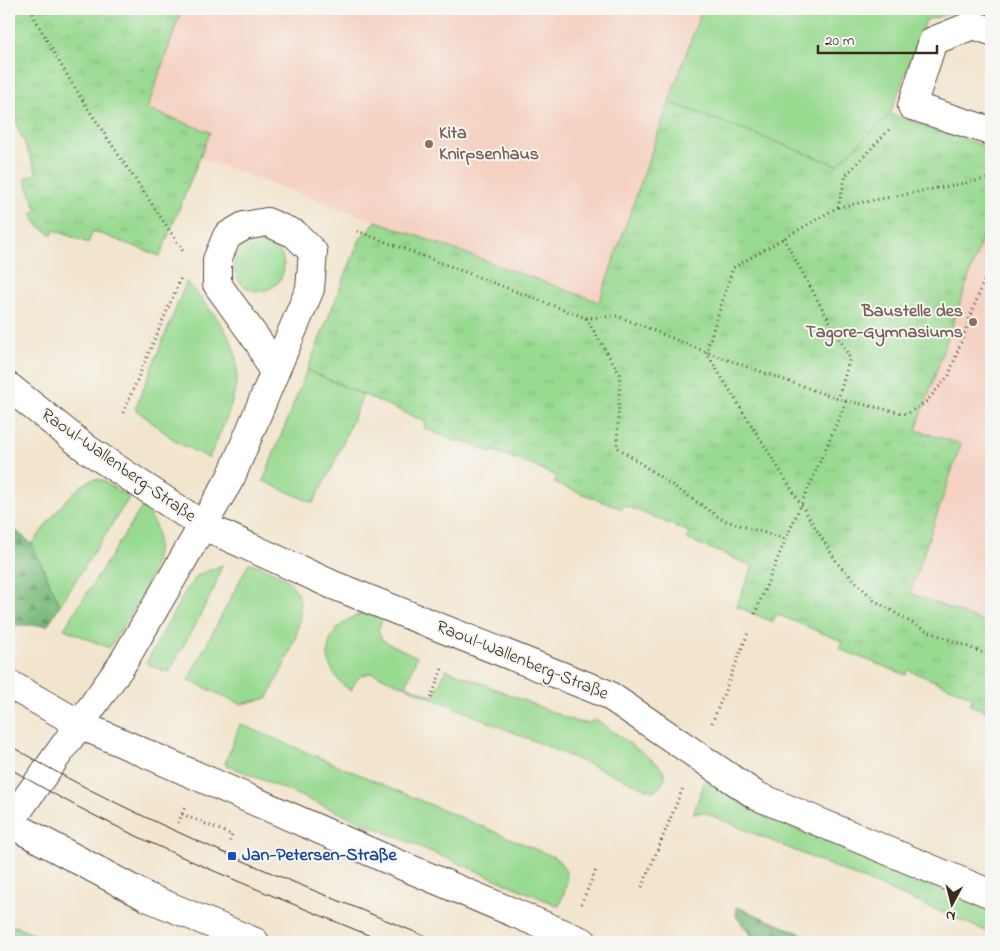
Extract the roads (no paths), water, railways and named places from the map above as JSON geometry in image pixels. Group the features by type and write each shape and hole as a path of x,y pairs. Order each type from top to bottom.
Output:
{"street":[{"path":"991,30 973,24 933,41 912,106 991,131"},
{"path":"204,526 231,477 310,289 313,252 295,234 267,222 244,226 227,236 217,260 217,284 260,344 274,374"},
{"name":"Raoul-Wallenberg-Straße","path":"9,387 87,450 204,526 333,585 607,694 757,796 991,894"},
{"name":"Raoul-Wallenberg-Straße","path":"204,526 121,666 81,725 9,823 147,897 255,942"},
{"path":"9,684 81,725 391,861 583,942"}],"tram line":[{"path":"9,745 61,774 166,827 439,942"},
{"path":"9,768 54,794 146,841 241,883 385,942"}],"place":[{"name":"Kita Knirpsenhaus","path":"429,144"},
{"name":"Baustelle des Tagore-Gymnasiums","path":"973,322"},
{"name":"Jan-Petersen-Straße","path":"232,856"}]}
